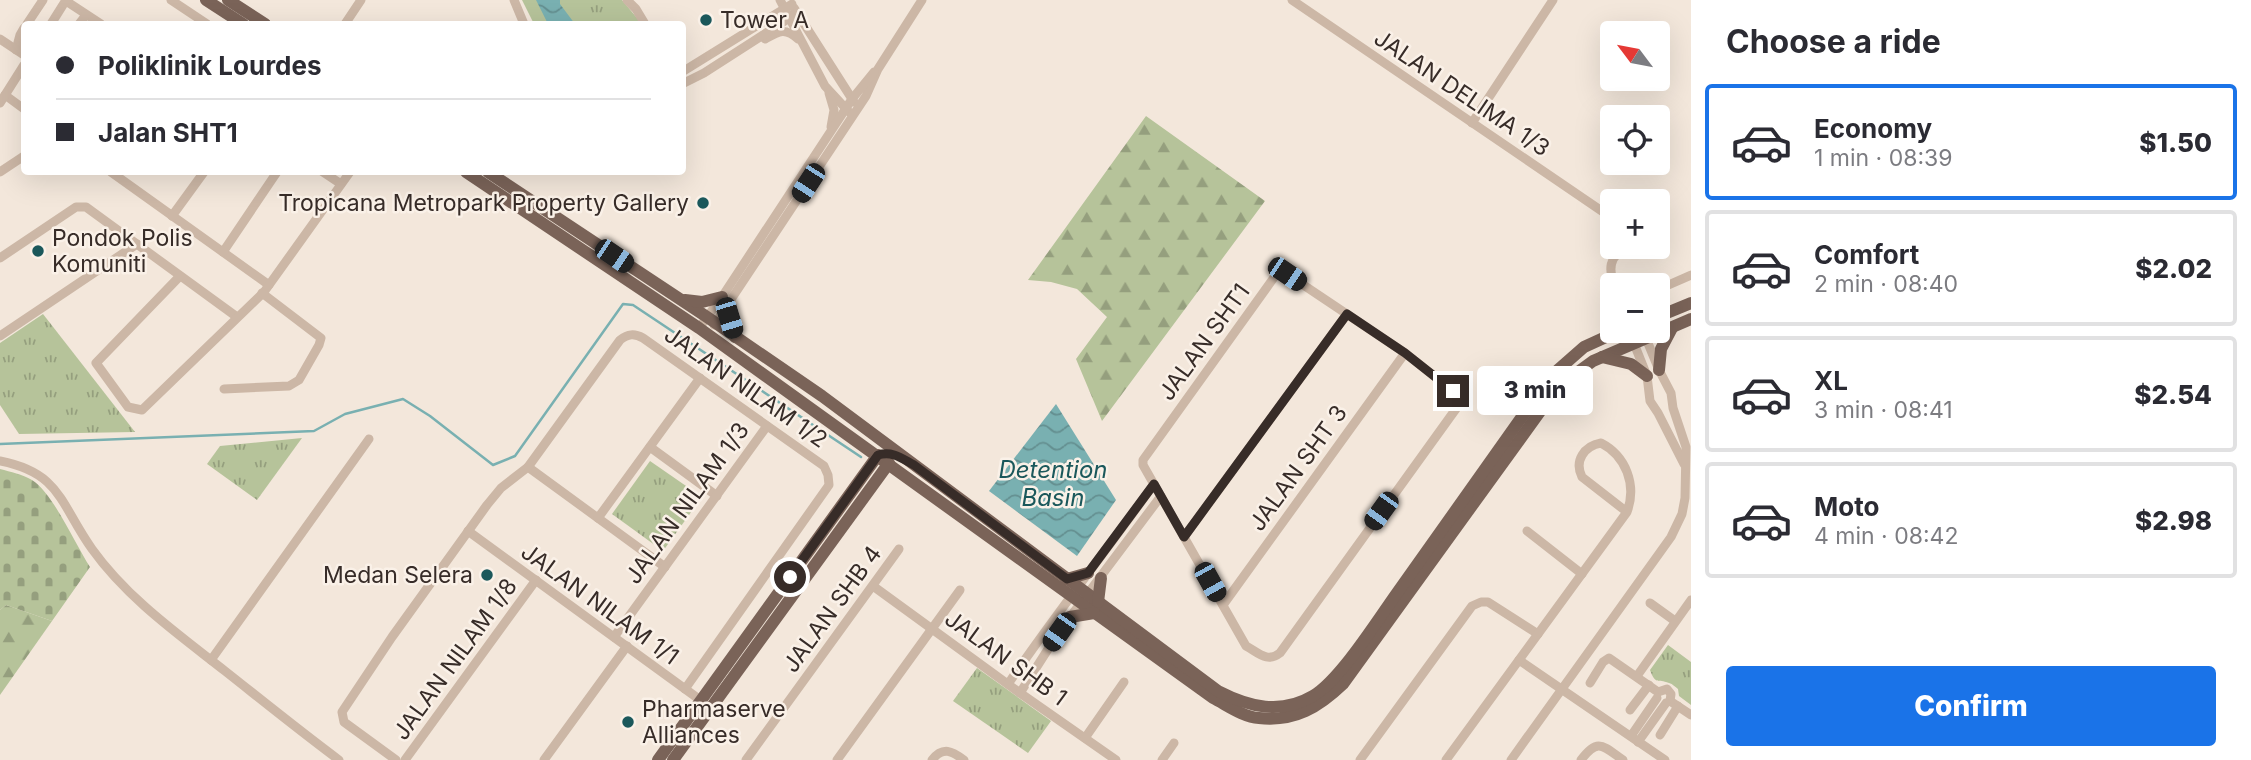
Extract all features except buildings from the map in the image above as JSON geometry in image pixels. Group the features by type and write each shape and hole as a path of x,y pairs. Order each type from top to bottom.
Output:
{"main road":[{"path":"206,0 238,21"},
{"path":"228,0 260,21"},
{"path":"472,175 520,200 711,320 902,454 1077,599 1218,691 1237,701 1261,708 1281,708 1314,695 1334,678 1551,376 1584,347 1600,339"},
{"path":"491,175 520,200 864,446 884,457 1213,698 1258,719 1303,713 1324,702 1343,684 1544,406 1571,377 1626,343"},
{"path":"681,300 725,302 735,337"},
{"path":"1670,311 1691,303"},
{"path":"1602,357 1653,373 1672,328 1691,319"},
{"path":"657,760 705,704 878,479 884,457 870,433"},
{"path":"864,446 867,457 865,474"},
{"path":"673,760 705,704 865,474 884,457 894,454 914,465"},
{"path":"878,479 898,477 917,483"},
{"path":"1077,599 1094,576"},
{"path":"1077,599 1094,576"}],"street":[{"path":"29,21 43,0"},
{"path":"171,0 202,21"},
{"path":"347,21 361,0"},
{"path":"514,0 523,21"},
{"path":"627,0 643,21"},
{"path":"725,302 830,132 866,96 877,69 922,0"},
{"name":"JALAN DELIMA 1/3","path":"1292,0 1600,210"},
{"path":"1472,123 1553,0"},
{"path":"53,21 66,1 96,21"},
{"path":"788,7 842,84 852,108"},
{"path":"788,7 802,43 831,96 834,110 830,132"},
{"path":"686,82 724,59 788,7"},
{"path":"686,70 788,7"},
{"path":"81,21 86,15"},
{"path":"724,59 779,31 793,34 802,43"},
{"path":"20,53 21,34"},
{"path":"0,39 20,53"},
{"path":"842,84 865,80 877,69"},
{"path":"21,70 3,99 21,105"},
{"path":"703,331 725,302 852,108 865,80"},
{"path":"825,86 852,108"},
{"path":"0,173 21,158"},
{"path":"115,175 269,285"},
{"path":"123,181 128,175"},
{"path":"172,216 202,175"},
{"path":"223,252 275,175"},
{"path":"328,175 341,184"},
{"path":"180,276 96,363 128,407 142,410 262,293 348,175"},
{"path":"0,258 76,207 86,206 237,317"},
{"path":"0,336 137,244"},
{"name":"JALAN SHT1","path":"1281,272 1405,353 1460,398 1458,406 1280,653 1267,659 1246,646 1143,465 1145,455 1275,276 1281,272"},
{"path":"1670,284 1691,275"},
{"path":"224,389 289,386 299,380 319,345 321,338 262,293"},
{"path":"1184,537 1347,314"},
{"name":"JALAN NILAM 1/2","path":"528,467 620,340 627,335 637,335 824,467 829,485 685,689"},
{"path":"1511,760 1671,537 1682,514 1687,485 1686,447 1671,393 1653,373 1641,343"},
{"name":"JALAN SHT 3","path":"1223,605 1405,353"},
{"path":"1653,373 1650,401 1687,469"},
{"path":"598,518 700,378"},
{"name":"JALAN NILAM 1/3","path":"614,637 767,426"},
{"path":"211,660 369,439"},
{"path":"1446,760 1628,512 1632,487 1619,456 1601,443 1592,444 1578,461 1578,470 1582,477 1628,512"},
{"path":"650,447 717,496"},
{"path":"0,461 29,469 46,480 56,490 93,550 148,610 339,760"},
{"path":"396,760 344,722 342,712 494,495 528,467 665,567"},
{"path":"1094,576 1154,484"},
{"path":"1094,576 1161,496"},
{"path":"1149,513 1170,512"},
{"name":"JALAN NILAM 1/1","path":"468,531 705,704"},
{"path":"1527,531 1582,574"},
{"name":"JALAN SHB 4","path":"746,760 899,549"},
{"name":"JALAN NILAM 1/8","path":"405,760 536,580"},
{"name":"JALAN SHB 1","path":"873,586 1116,760"},
{"path":"837,760 961,590"},
{"path":"1008,684 1049,625 1077,599"},
{"path":"1020,692 1077,599"},
{"path":"1637,676 1691,600"},
{"path":"1360,760 1472,606 1488,602 1538,634"},
{"path":"1650,603 1675,621"},
{"path":"1049,625 1059,632"},
{"path":"544,760 626,646"},
{"path":"1026,658 1036,666"},
{"path":"1590,683 1606,658 1612,659 1666,700 1691,715"},
{"path":"1519,660 1665,760"},
{"path":"1085,738 1124,682"},
{"path":"1630,710 1649,685"},
{"path":"1634,739 1666,700"},
{"path":"1660,735 1666,700"},
{"path":"1162,760 1174,743"},
{"path":"1581,760 1589,748 1601,745 1623,760"},
{"path":"932,760 946,750 964,760"}],"green space":[{"path":"522,0 622,0 640,21 532,21"},
{"path":"1146,116 1265,201 1102,421 1076,359 1107,317 1077,289 1051,282 1028,280"},
{"path":"43,314 135,432 19,434 0,405 0,343"},
{"path":"302,438 257,500 207,464 220,446"},
{"path":"650,461 702,497 663,551 612,514"},
{"path":"0,469 24,476 40,487 56,507 90,567 52,621 6,605 0,610"},
{"path":"6,605 52,621 0,695 0,610"},
{"path":"1668,645 1691,662 1691,705 1679,696 1678,689 1673,685 1655,680 1650,670"},
{"path":"977,668 1051,721 1028,753 953,701"}],"water":[{"path":"536,0 560,0 573,21 546,21"},
{"name":"Detention Basin","path":"1056,404 1116,500 1077,556 989,491"}],"waterway":[{"path":"0,444 314,431 345,414 403,399 430,416 493,465 515,456 623,304 633,305 861,457"}],"place":[{"name":"Tower A","path":"706,20"},
{"name":"Tropicana Metropark Property Gallery","path":"703,203"},
{"name":"Pondok Polis Komuniti","path":"38,251"},
{"name":"Medan Selera","path":"487,575"},
{"name":"Pharmaserve Alliances","path":"628,722"}],"route":[{"path":"790,577 878,455 887,453 914,465 1067,579 1088,573 1154,484 1184,537 1347,314 1405,353 1453,391"}]}
